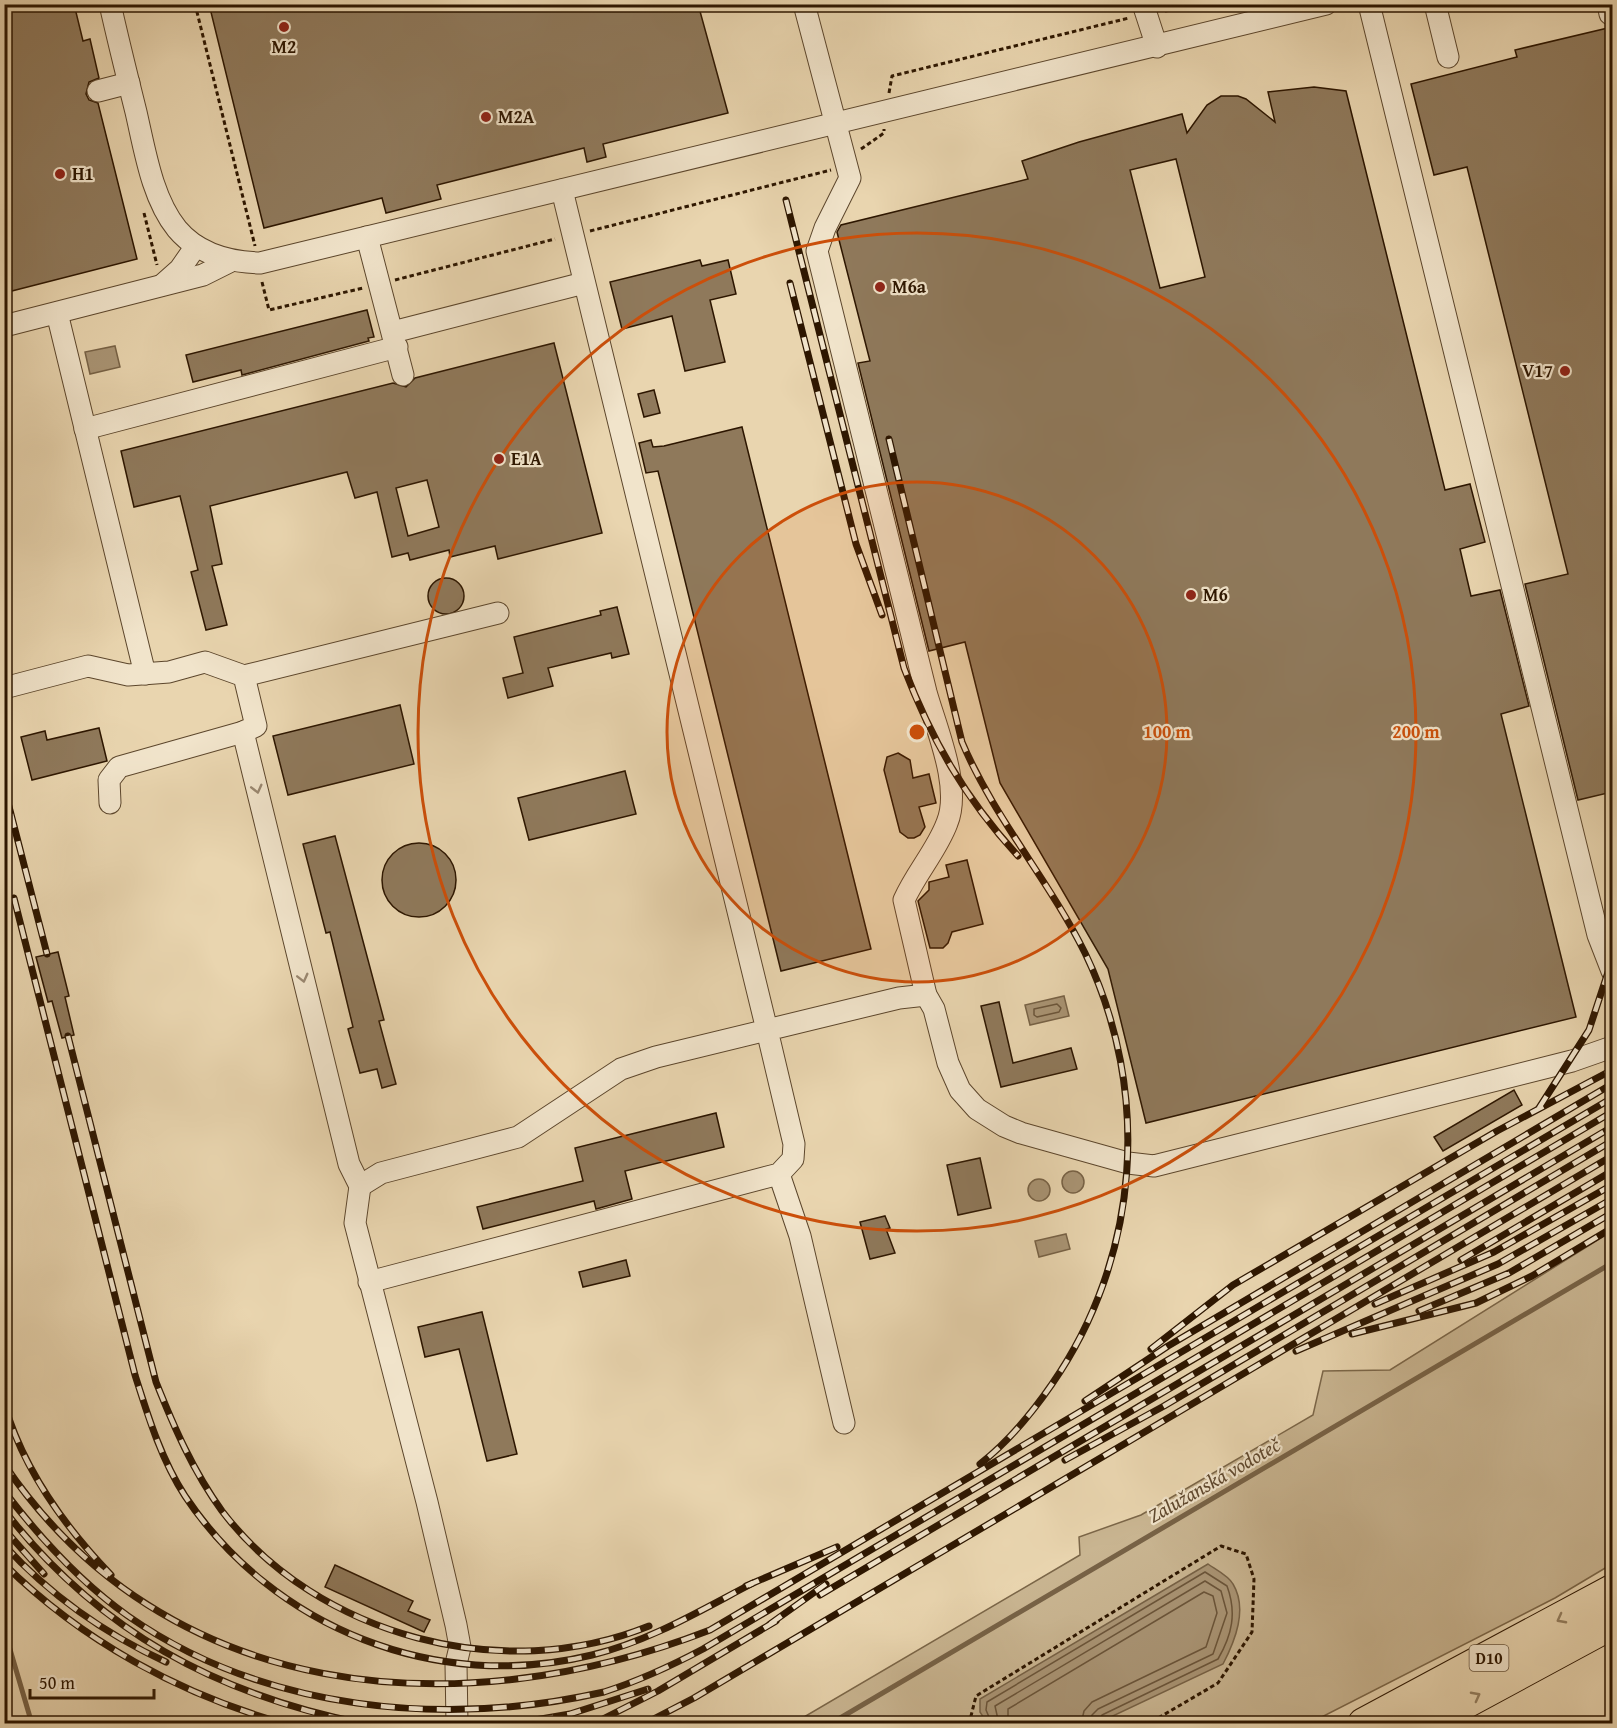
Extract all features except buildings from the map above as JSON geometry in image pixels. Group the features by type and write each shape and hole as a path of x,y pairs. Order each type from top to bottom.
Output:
{"highway":[{"name":"D10","path":"1364,1724 1612,1591"},
{"name":"D10","path":"1425,1724 1612,1623"}],"lane":[{"path":"110,4 143,145 165,210 178,230 196,246 229,262 260,263 1326,4"},
{"path":"804,4 833,123 850,178 825,228 817,251 926,692 947,763 953,799 948,823 904,900 926,995 934,1009 948,1063 960,1090 977,1109 1004,1126 1021,1133 1128,1163 1154,1166 1572,1061 1612,1047"},
{"path":"1143,4 1156,47"},
{"path":"1370,4 1598,935 1612,971"},
{"path":"1435,4 1448,57"},
{"path":"98,91 129,83"},
{"path":"369,1282 779,1174 793,1159 794,1144 767,1030 562,190"},
{"path":"367,237 404,375"},
{"path":"161,285 180,269 196,246"},
{"path":"4,326 203,275 229,262"},
{"path":"85,429 584,283"},
{"path":"57,313 145,674"},
{"path":"4,688 88,666 128,675 169,672 205,662 244,676 498,613"},
{"path":"110,803 109,780 119,768 243,732 256,726 244,676"},
{"path":"243,732 349,1164 360,1186 355,1223 427,1502 456,1625 460,1647 456,1664 457,1724"},
{"path":"360,1186 381,1173 518,1137 621,1069 656,1057 899,998 926,995"},
{"path":"779,1174 800,1236 844,1423"}],"path":[{"path":"969,1724 976,1696 996,1683 1221,1546 1246,1554 1254,1579 1252,1632 1218,1683 1148,1724"}],"shaded area":[{"path":"1612,1231 1612,1564 1555,1598 1310,1723 792,1724 1080,1555 1079,1537 1141,1515 1313,1415 1323,1371 1390,1370"}],"water":[{"path":"115,346 120,367 90,374 85,352"},
{"path":"1064,996 1069,1016 1030,1025 1025,1005"},
{"path":"1073,1171 1083,1178 1084,1182 1077,1192 1073,1193 1063,1186 1062,1182 1069,1172"},
{"path":"1039,1179 1049,1186 1050,1190 1043,1200 1039,1201 1029,1194 1028,1190 1035,1180"},
{"path":"1066,1234 1070,1249 1039,1257 1035,1241"},
{"path":"1208,1564 1231,1581 1239,1604 1238,1625 1223,1664 1098,1723 987,1723 980,1712 980,1699"}],"waterway":[{"name":"Zalužanská vodoteč","path":"830,1724 1612,1263"},
{"name":"Zalužanská vodoteč","path":"4,1629 32,1724"}],"railway":[{"path":"786,200 904,668 926,720 952,768 982,812 1018,856"},
{"path":"790,283 856,544 882,615"},
{"path":"889,439 962,742 1005,823 1055,900 1085,953 1106,1006 1120,1061 1127,1117 1127,1173 1119,1228 1104,1283 1081,1335 1052,1384 1019,1427 980,1464"},
{"path":"1610,786 1612,797"},
{"path":"4,787 47,954"},
{"path":"14,898 135,1375 150,1422 176,1482 185,1496 222,1543 264,1582 312,1615 364,1640 419,1656 476,1665 534,1665 613,1649 675,1624 753,1583"},
{"path":"1539,1108 1589,1030 1612,960"},
{"path":"68,1036 156,1382 177,1432 202,1480 222,1511 262,1555 309,1590 361,1618 417,1638 475,1649 535,1651 593,1643 649,1626"},
{"path":"1151,1349 1233,1285 1497,1131 1612,1070"},
{"path":"1085,1401 1168,1346 1612,1084"},
{"path":"4,1464 71,1544 147,1605 232,1647 323,1673 419,1684 516,1679 614,1661 710,1630 1612,1098"},
{"path":"4,1491 32,1526 77,1574 110,1603 181,1648 237,1673 296,1691 357,1703 419,1709 481,1709 543,1703 604,1692 654,1673 703,1649 1612,1112"},
{"path":"820,1595 1612,1127"},
{"path":"1065,1460 1164,1406 1612,1141"},
{"path":"644,1724 694,1698 1612,1156"},
{"path":"1461,1260 1612,1171"},
{"path":"1375,1304 1494,1252 1612,1185"},
{"path":"1296,1351 1498,1264 1612,1199"},
{"path":"1419,1311 1509,1273 1612,1213"},
{"path":"1352,1334 1476,1303 1532,1276 1612,1228"},
{"path":"4,1403 22,1451 47,1495 77,1537 111,1575"},
{"path":"4,1510 40,1553 79,1590 121,1623 164,1652 259,1695 365,1724"},
{"path":"4,1529 44,1574"},
{"path":"4,1545 59,1597 79,1612 121,1639 166,1662"},
{"path":"746,1586 837,1547"},
{"path":"4,1564 66,1617 135,1662 209,1698 286,1724"},
{"path":"770,1624 826,1584"},
{"path":"593,1724 658,1691 776,1621"},
{"path":"512,1724 570,1714 648,1689"}],"place":[{"name":"M2","path":"284,27"},
{"name":"M2A","path":"486,117"},
{"name":"H1","path":"60,174"},
{"name":"M6a","path":"880,287"},
{"name":"V17","path":"1565,371"},
{"name":"E1A","path":"499,459"},
{"name":"M6","path":"1191,595"}]}
